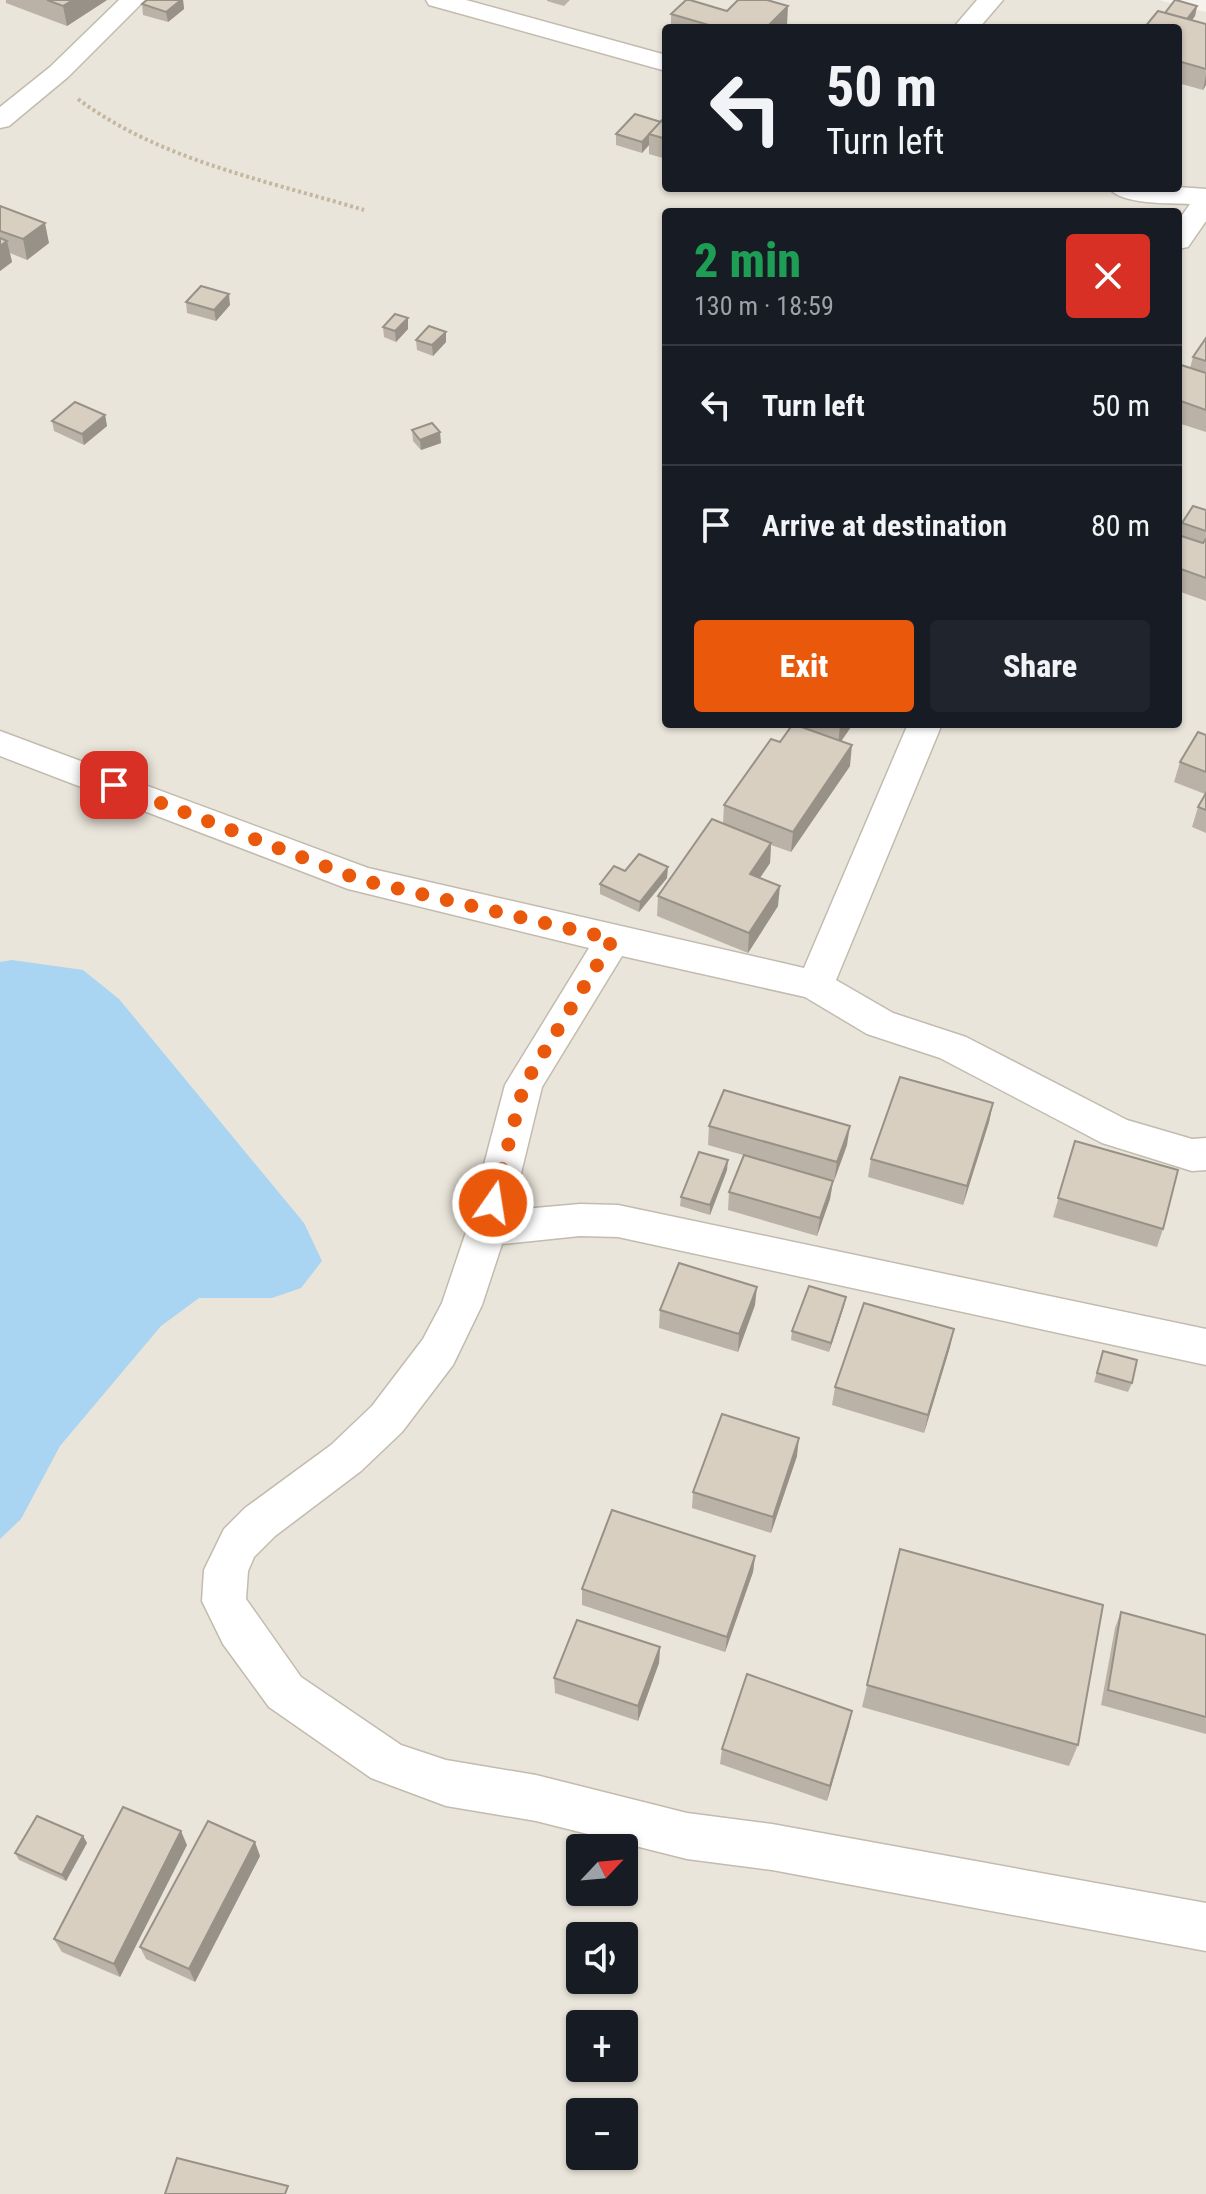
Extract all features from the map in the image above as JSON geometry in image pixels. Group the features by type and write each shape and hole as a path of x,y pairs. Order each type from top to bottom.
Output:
{"street":[{"path":"0,120 59,72 133,0"},
{"path":"438,0 662,62"},
{"path":"969,24 991,0"},
{"path":"1135,192 1206,199 1182,235"},
{"path":"815,985 923,728"},
{"path":"0,743 361,880 815,985 880,1024 953,1047 1116,1132 1192,1155 1206,1154"},
{"path":"613,939 524,1085 487,1229 462,1305 438,1352 387,1419 346,1458 260,1522 239,1543 226,1570 224,1601 239,1629 285,1692 387,1762 446,1783 536,1798 687,1836 772,1847 1206,1927"},
{"path":"487,1229 580,1220 618,1221 1206,1347"}],"path":[{"path":"59,72 86,108 110,123 199,160 364,210"}],"shaded area":[{"path":"0,0 1159,0 1206,12 1206,2194 0,2194"}],"water":[{"path":"12,960 83,970 119,999 304,1223 322,1261 301,1288 272,1298 199,1298 161,1326 60,1446 21,1519 0,1539 0,962"}],"building":[{"path":"47,0 73,0 63,6"},
{"path":"147,0 181,0 166,12 142,4"},
{"path":"686,0 727,11 738,0 767,0 788,6 770,24 705,24 671,14"},
{"path":"1175,0 1197,6 1187,19 1165,13"},
{"path":"1158,11 1206,24 1206,69 1182,62 1182,24 1147,24"},
{"path":"635,114 661,122 642,142 616,134"},
{"path":"662,120 662,138 649,134"},
{"path":"0,206 45,223 23,239 0,231"},
{"path":"201,286 229,294 214,310 186,302"},
{"path":"395,314 408,318 395,331 383,327"},
{"path":"429,326 446,332 432,345 416,340"},
{"path":"1206,338 1206,361 1193,357"},
{"path":"1182,365 1206,373 1206,410 1182,401"},
{"path":"75,402 105,415 82,434 52,421"},
{"path":"432,423 440,432 420,440 412,430"},
{"path":"1193,506 1206,510 1206,531 1182,523"},
{"path":"1182,536 1203,543 1206,539 1206,578 1182,569"},
{"path":"790,728 804,728 852,745 793,832 724,805 771,739 780,742"},
{"path":"1198,732 1206,735 1206,772 1180,762"},
{"path":"1206,793 1206,810 1198,807"},
{"path":"712,819 771,843 750,874 780,886 749,933 658,896"},
{"path":"639,854 668,867 640,902 600,884 614,866 625,871"},
{"path":"900,1077 993,1103 967,1186 871,1159"},
{"path":"724,1090 850,1126 837,1162 709,1126"},
{"path":"1075,1141 1178,1170 1163,1229 1058,1198"},
{"path":"699,1152 728,1160 710,1205 681,1197"},
{"path":"744,1155 833,1181 820,1218 729,1192"},
{"path":"679,1263 757,1287 739,1334 660,1310"},
{"path":"809,1286 846,1297 831,1343 792,1331"},
{"path":"864,1303 954,1329 928,1415 835,1387"},
{"path":"1103,1351 1137,1360 1132,1383 1097,1373"},
{"path":"722,1414 799,1438 773,1517 693,1492"},
{"path":"612,1510 755,1556 727,1637 582,1589"},
{"path":"900,1549 1103,1605 1078,1745 867,1685"},
{"path":"1121,1612 1206,1635 1206,1717 1108,1690"},
{"path":"577,1620 660,1647 638,1706 554,1678"},
{"path":"747,1674 852,1711 830,1786 722,1749"},
{"path":"123,1807 181,1831 114,1964 54,1939"},
{"path":"37,1816 83,1836 62,1875 15,1853"},
{"path":"208,1821 255,1842 189,1969 140,1947"},
{"path":"177,2158 288,2186 285,2194 165,2194"}],"route":[{"path":"114,785 361,880 613,939 524,1085 493,1203"}]}
